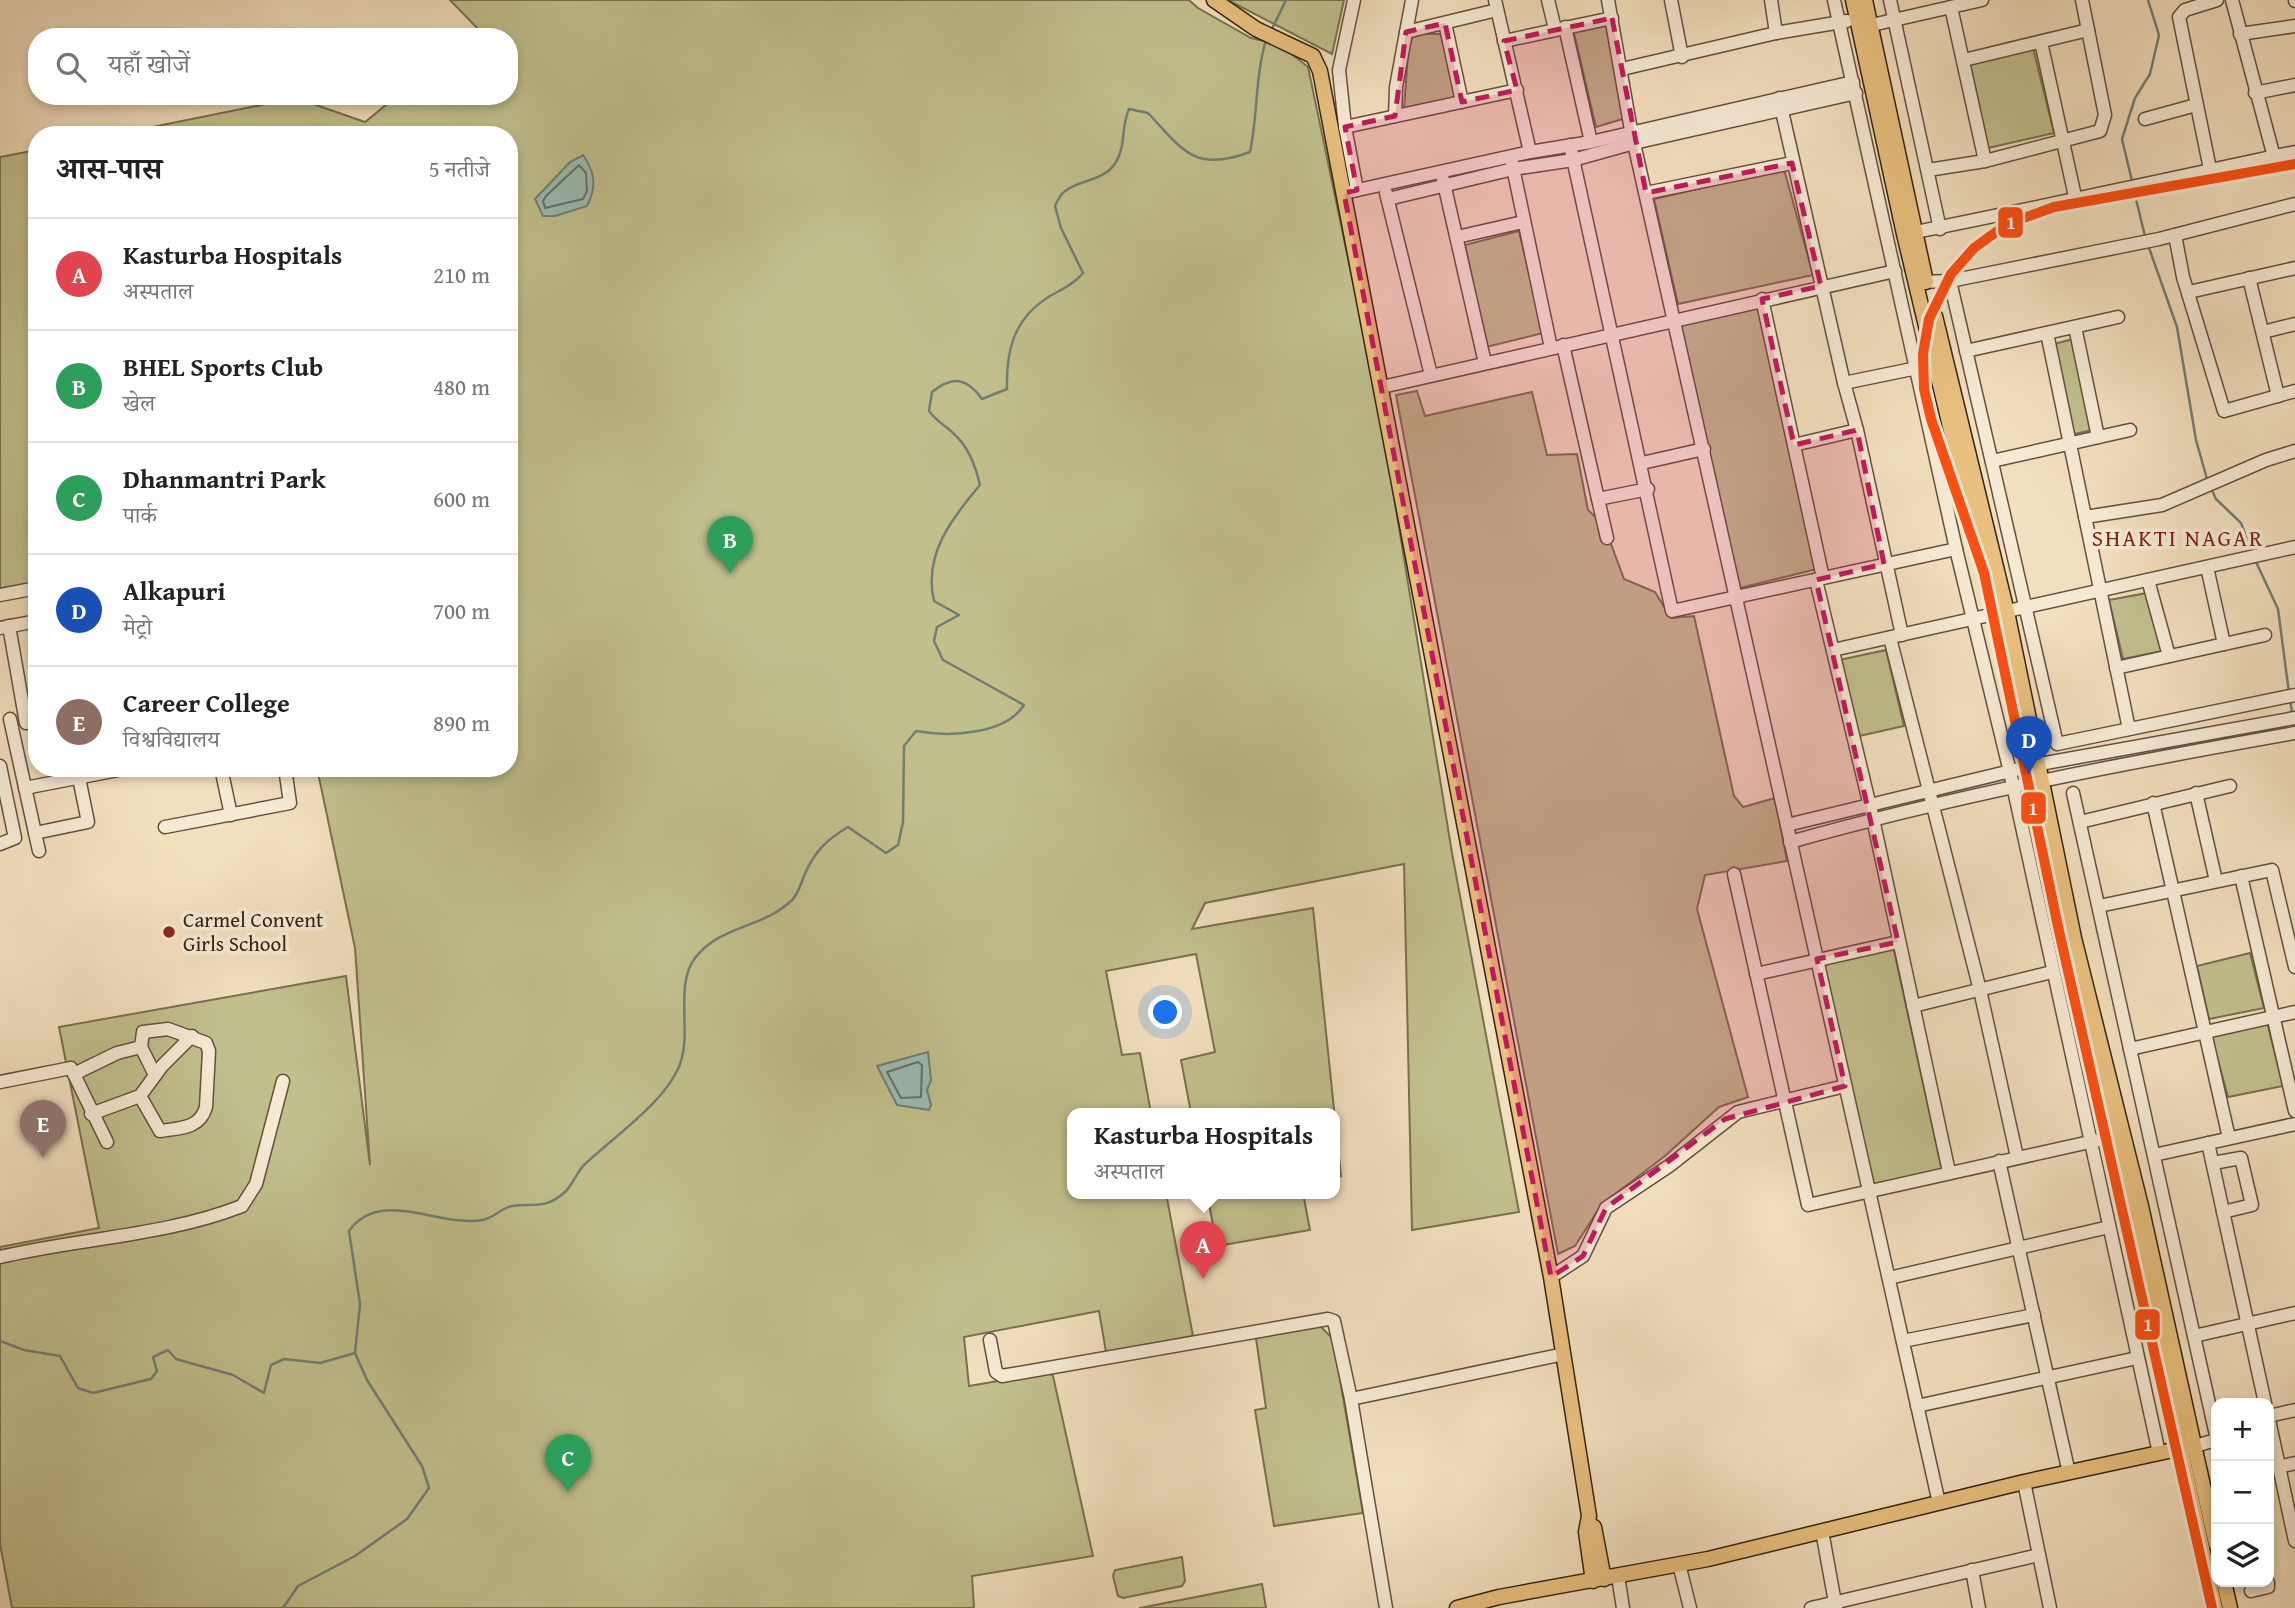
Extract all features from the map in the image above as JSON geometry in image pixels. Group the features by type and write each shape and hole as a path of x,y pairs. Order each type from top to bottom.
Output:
{"main road":[{"path":"1214,0 1256,29 1313,56 1318,62 1350,192 1382,387 1551,1277 1589,1516 1595,1530 1605,1579"},
{"path":"1853,0 1862,24 2001,614 2037,782 2062,941 2188,1447 2211,1527"},
{"path":"1862,24 1865,0"},
{"path":"2037,782 2117,1104 2188,1447 2215,1608"},
{"path":"1457,1608 1499,1597 1679,1564 2024,1482 2188,1447"},
{"path":"2225,1587 2230,1608"}],"street":[{"path":"1354,0 1339,70 1350,192 1440,172 1512,163 1573,160 1633,136"},
{"path":"1395,116 1396,87 1412,0"},
{"path":"1548,0 1560,28 1591,142"},
{"path":"1608,0 1633,136 1939,1503"},
{"path":"1771,0 1776,33"},
{"path":"1834,0 1956,549 2010,772 2159,1453"},
{"path":"1890,0 1940,229"},
{"path":"1622,69 1776,33 1839,23 1862,24 1894,20 1982,0"},
{"path":"1927,170 1985,161 2096,133 2104,122 2082,0"},
{"path":"2210,169 2179,17 2185,10 2217,0"},
{"path":"2232,0 2274,157"},
{"path":"1676,1 1682,57"},
{"path":"1406,32 1444,23 1496,5 1530,152"},
{"path":"1951,7 1985,161"},
{"path":"1504,41 1612,18"},
{"path":"1444,23 1462,102"},
{"path":"2240,34 2295,26"},
{"path":"1964,60 2088,30"},
{"path":"2041,42 2076,201"},
{"path":"2255,93 2295,85"},
{"path":"1388,199 1446,185 1512,163 1530,152 1633,136 1855,87"},
{"path":"1345,127 1517,90"},
{"path":"1780,104 1857,430 1896,636 1929,790 1980,990 2017,1157"},
{"path":"2146,119 2196,105"},
{"path":"1570,145 1648,489 1672,611 1956,549"},
{"path":"1888,238 2076,201 2145,183 2295,152"},
{"path":"1512,163 1523,222 1607,538"},
{"path":"1646,193 1792,163"},
{"path":"1440,172 1446,185 1485,363"},
{"path":"1384,186 1431,375"},
{"path":"1900,292 1921,281 1950,281 2159,239 2295,204"},
{"path":"1457,237 1523,222"},
{"path":"2175,235 2224,411 2295,391"},
{"path":"2189,292 2295,268"},
{"path":"1382,387 1895,271"},
{"path":"2249,278 2278,396"},
{"path":"1950,281 2057,744 2295,695"},
{"path":"1762,299 1794,444 1833,650 1949,1172"},
{"path":"1966,351 2118,317"},
{"path":"2263,332 2295,324"},
{"path":"2075,327 2098,437"},
{"path":"2048,333 2129,729"},
{"path":"1844,383 1917,368"},
{"path":"1794,444 1857,430"},
{"path":"1992,461 2130,430"},
{"path":"1642,463 1703,449"},
{"path":"2085,517 2162,505 2266,460 2295,451"},
{"path":"1598,499 1648,489"},
{"path":"1833,650 1973,621 2295,547"},
{"path":"2207,567 2224,644"},
{"path":"2148,580 2169,656"},
{"path":"0,595 28,590"},
{"path":"28,623 5,627 28,708"},
{"path":"2116,668 2264,635"},
{"path":"1790,842 1929,790 2034,766 2295,718"},
{"path":"28,722 5,720 25,788 39,851"},
{"path":"1787,825 1933,805 2037,782 2295,733"},
{"path":"0,766 15,838 0,844"},
{"path":"25,788 84,777"},
{"path":"223,777 231,815"},
{"path":"164,827 290,803 286,777"},
{"path":"35,833 88,822 79,778"},
{"path":"2080,822 2230,786"},
{"path":"2073,793 2211,1409"},
{"path":"2196,793 2216,881"},
{"path":"2153,803 2229,1138"},
{"path":"2099,906 2272,870 2295,967"},
{"path":"1734,874 1808,1205 2112,1137"},
{"path":"2241,876 2295,1111"},
{"path":"1756,974 1898,942"},
{"path":"1913,1006 2052,972"},
{"path":"2130,1049 2295,1012"},
{"path":"140,1096 148,1115 160,1130 193,1126 204,1114 209,1051 206,1042 168,1029 143,1032 141,1047 155,1075"},
{"path":"91,1114 140,1096 155,1075 192,1036"},
{"path":"74,1074 117,1053 141,1047"},
{"path":"0,1083 71,1068 91,1114 107,1142"},
{"path":"0,1257 57,1244 166,1227 242,1206 256,1184 283,1081"},
{"path":"1551,1277 1583,1256 1606,1208 1676,1161 1725,1119 1738,1112 1845,1086"},
{"path":"2154,1155 2295,1124"},
{"path":"2208,1143 2264,1398"},
{"path":"2213,1163 2241,1158 2252,1205 2223,1212"},
{"path":"1999,1161 2068,1473"},
{"path":"1889,1278 2109,1227"},
{"path":"2194,1336 2295,1313"},
{"path":"1903,1342 2034,1315"},
{"path":"990,1340 996,1372 1002,1376 1328,1319 1337,1326 1386,1608"},
{"path":"1351,1399 1564,1354"},
{"path":"1917,1406 2137,1358"},
{"path":"2274,1416 2295,1410"},
{"path":"2188,1447 2211,1434"},
{"path":"2295,1463 2276,1473 2295,1541"},
{"path":"2024,1482 2050,1608"},
{"path":"1822,1531 1835,1605"},
{"path":"1811,1608 1835,1605 1898,1587 2039,1555"},
{"path":"1679,1564 1690,1608"},
{"path":"1972,1570 1979,1608"},
{"path":"1605,1579 1623,1608"}],"highlighted area":[{"path":"1612,18 1646,193 1792,163 1821,286 1762,299 1794,445 1857,430 1884,564 1816,580 1898,942 1817,959 1845,1086 1725,1119 1606,1208 1583,1256 1551,1277 1344,193 1357,190 1345,127 1395,116 1406,32 1445,23 1462,102 1517,90 1504,41"}],"shaded area":[{"path":"450,0 1189,0 1198,8 1251,38 1280,45 1308,67 1380,411 1452,853 1519,1212 1412,1230 1404,864 1205,903 1192,929 1313,908 1334,1108 1190,1108 1181,1060 1215,1052 1196,954 1106,971 1122,1055 1140,1053 1150,1108 1067,1108 1067,1199 1167,1199 1193,1336 1106,1352 1099,1311 964,1337 969,1386 1049,1372 1053,1376 1093,1556 972,1576 974,1608 12,1608 0,1544 0,1247 99,1228 59,1027 346,976 370,1165 355,948 319,777 518,777 518,126 158,126 261,105 316,105 365,122 386,105 518,105 518,28 477,28"},
{"path":"1228,0 1344,0 1332,54"},
{"path":"1605,20 1626,118 1596,127 1573,29"},
{"path":"1417,34 1441,34 1456,97 1404,109 1409,41"},
{"path":"2033,48 2054,133 1988,148 1970,63"},
{"path":"28,152 28,588 0,593 0,157"},
{"path":"1784,169 1813,275 1678,304 1654,199"},
{"path":"1519,231 1543,333 1486,347 1465,245"},
{"path":"1757,303 1817,569 1740,588 1680,325"},
{"path":"2073,339 2093,430 2074,434 2054,344"},
{"path":"1417,391 1425,416 1532,392 1547,455 1577,454 1588,510 1604,525 1624,579 1655,592 1671,618 1694,616 1734,796 1743,807 1775,798 1787,861 1705,875 1697,909 1748,1097 1719,1107 1665,1156 1602,1204 1575,1246 1558,1254 1396,395"},
{"path":"2147,593 2162,651 2123,659 2109,600"},
{"path":"1886,650 1904,726 1859,736 1839,660"},
{"path":"1893,946 1943,1175 1875,1191 1821,961"},
{"path":"2250,953 2264,1008 2209,1019 2197,966"},
{"path":"2267,1022 2283,1086 2228,1097 2211,1035"},
{"path":"1208,1199 1304,1199 1310,1230 1217,1246"},
{"path":"1320,1326 1333,1339 1363,1513 1274,1526 1255,1410 1266,1408 1256,1338"},
{"path":"1182,1557 1185,1581 1182,1586 1123,1598 1118,1596 1113,1576 1115,1570"},
{"path":"1262,1584 1266,1608 1140,1608"}],"water":[{"path":"583,155 593,180 587,206 555,216 543,216 535,199 570,162"},
{"path":"928,1052 931,1080 927,1090 931,1105 929,1110 897,1105 877,1066"}],"waterway":[{"path":"1271,31 1286,0"},
{"path":"2132,181 2122,139 2135,98 2150,74 2159,35 2148,0"},
{"path":"283,1608 298,1586 355,1556 407,1519 429,1488 422,1466 367,1380 355,1353 360,1304 349,1231 362,1218 377,1212 394,1210 448,1219 483,1220 508,1207 546,1203 559,1197 584,1165 653,1104 675,1076 684,1049 686,981 695,958 705,947 729,933 769,916 792,900 817,853 848,827 886,853 898,845 903,822 904,746 916,731 944,734 975,732 1004,723 1024,705 943,660 934,641 937,627 959,615 934,601 932,584 936,553 950,524 980,485 974,465 963,445 929,411 932,392 953,381 965,383 982,399 1007,389 1010,350 1026,316 1083,273 1061,228 1055,206 1064,192 1105,173 1116,162 1129,109 1148,113 1181,147 1202,159 1231,158 1250,152 1266,40"},
{"path":"2134,191 2145,236"},
{"path":"2148,245 2177,327 2196,440 2207,479"},
{"path":"2211,488 2216,499 2241,523 2252,552"},
{"path":"2256,562 2278,609 2289,693"},
{"path":"2290,699 2292,713"},
{"path":"0,1341 24,1350 60,1356 78,1388 93,1393 151,1379 157,1371 153,1357 168,1350 176,1359 233,1375 264,1393 271,1365 284,1359 320,1363 355,1353"}],"transit line":[{"name":"1","path":"2212,1608 2059,931 1984,573 1931,419 1924,389 1923,354 1929,319 1951,274 1974,248 2007,224 2054,207 2295,164"}],"place":[{"name":"BHEL Sports Club","path":"730,574"},
{"name":"Alkapuri","path":"2029,774"},
{"name":"Carmel Convent Girls School","path":"169,932"},
{"name":"Career College","path":"43,1158"},
{"name":"Kasturba Hospitals","path":"1203,1279"},
{"name":"Dhanmantri Park","path":"568,1492"}],"district":[{"name":"SHAKTI NAGAR","path":"2178,538"}]}
